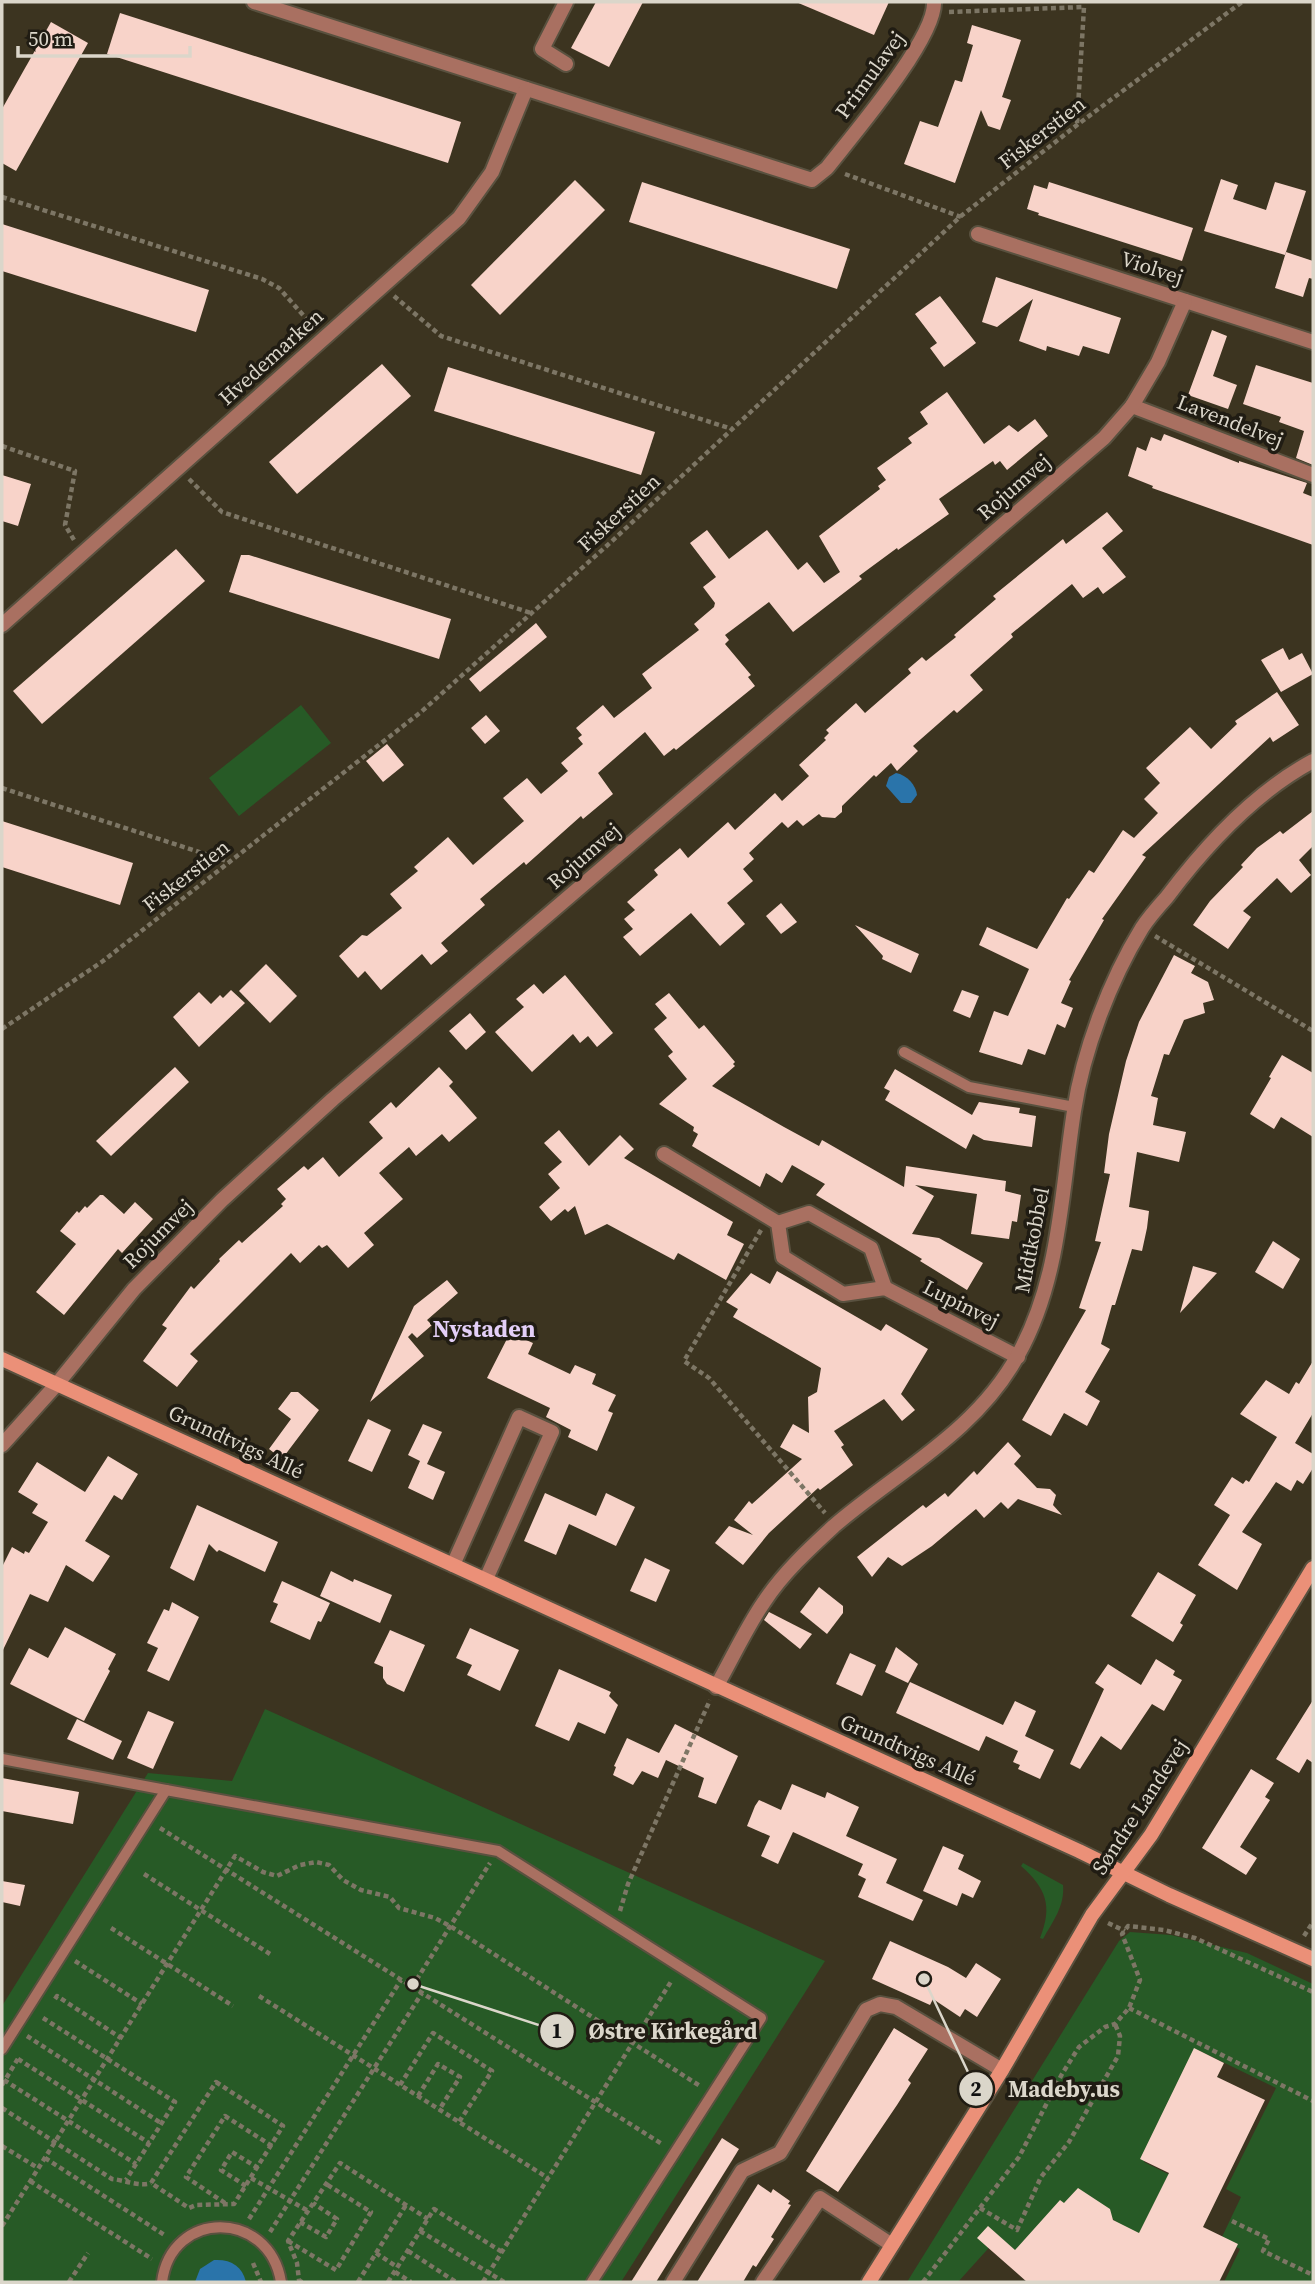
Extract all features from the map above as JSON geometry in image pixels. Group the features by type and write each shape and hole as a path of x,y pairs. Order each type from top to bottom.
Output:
{"street":[{"path":"254,2 812,180 827,168"},
{"path":"566,2 542,49 566,64"},
{"name":"Primulavej","path":"827,168 918,49 934,6"},
{"name":"Hvedemarken","path":"2,625 459,218 492,173 526,89"},
{"name":"Violvej","path":"978,234 1313,342"},
{"name":"Rojumvej","path":"2,1445 57,1384 134,1289 242,1181 364,1072 1104,438 1132,405 1158,362 1185,301"},
{"name":"Lavendelvej","path":"1132,405 1313,475"},
{"name":"Midtkobbel","path":"716,1687 764,1601 793,1565 836,1525 946,1441 986,1401 1018,1357 1041,1308 1055,1250 1074,1107 1107,998 1142,928 1192,864 1242,813 1313,761"},
{"path":"664,1154 773,1220 809,1213 871,1248 885,1288 843,1294 783,1257 773,1220"},
{"name":"Lupinvej","path":"885,1288 1018,1357"},
{"name":"Grundtvigs Allé","path":"2,1359 1313,1959"},
{"path":"453,1565 519,1417 551,1432 486,1579"},
{"name":"Søndre Landevej","path":"869,2282 1002,2070 1092,1915 1151,1835 1313,1568"},
{"path":"673,2282 742,2171 780,2153 866,2010 880,2004 896,2007 1002,2070"},
{"path":"763,2282 820,2198 892,2245"}],"lane":[{"path":"904,1052 969,1087 1074,1107"},
{"path":"2,1759 498,1851 761,2018 592,2282"},
{"path":"2,2049 166,1790"},
{"path":"162,2282 164,2267 179,2245 213,2227 242,2231 262,2243 275,2260 281,2282"}],"path":[{"name":"Fiskerstien","path":"2,1029 103,961 421,712 733,429 961,216 1077,125 1242,2"},
{"path":"934,6 957,13 1084,7 1077,125"},
{"path":"827,168 961,216 978,234"},
{"path":"2,197 262,279 279,288 324,338"},
{"path":"382,287 441,336 733,429"},
{"path":"2,446 75,471 65,526 83,553"},
{"path":"178,468 222,512 532,613"},
{"path":"2,788 230,862"},
{"path":"1142,928 1313,1031"},
{"path":"773,1220 684,1361 709,1378 836,1525"},
{"path":"616,1927 628,1884 716,1687"},
{"path":"147,1820 675,2152"},
{"path":"412,1987 498,1851"},
{"path":"2,2225 235,1856 263,1872 277,1876 300,1865 316,1862 329,1865 343,1880 362,1890 390,1897 399,1908 435,1918 450,1926 712,2094"},
{"path":"144,1874 270,1954"},
{"path":"923,2282 1018,2157 1079,2047 1105,2026 1115,2024 1129,2008 1140,1980 1122,1934 1128,1926 1164,1930 1195,1938 1313,1992"},
{"path":"111,1928 233,2006"},
{"path":"62,1953 142,2004"},
{"path":"483,2282 680,1967"},
{"path":"242,2231 401,1980"},
{"path":"262,2243 422,1993"},
{"path":"121,2038 57,1996 3,2082 136,2164"},
{"path":"258,1996 548,2178"},
{"path":"1129,2008 1312,2100"},
{"path":"43,2018 175,2102 126,2180"},
{"path":"980,2208 1017,2230 1041,2177 1069,2142 1118,2056 1120,2036 1115,2024"},
{"path":"15,2029 161,2123"},
{"path":"400,2085 433,2033 492,2071 459,2122"},
{"path":"18,2059 149,2143"},
{"path":"418,2096 438,2064 460,2077 439,2110"},
{"path":"2,2108 112,2179 144,2186 151,2183 216,2082 284,2126 234,2204 197,2205 188,2208 151,2183"},
{"path":"226,2204 186,2177 225,2116 272,2146"},
{"path":"2,2146 38,2168"},
{"path":"246,2186 221,2170 232,2152 258,2168"},
{"path":"45,2158 179,2245"},
{"path":"288,2241 340,2163 428,2219"},
{"path":"251,2178 308,2211"},
{"path":"30,2181 164,2267"},
{"path":"288,2241 336,2270 371,2212 326,2184"},
{"path":"300,2222 326,2237 337,2219 313,2203"},
{"path":"358,2282 406,2205"},
{"path":"388,2282 434,2210 502,2252"},
{"path":"1232,2221 1269,2239 1263,2250 1313,2275"},
{"path":"420,2231 504,2282"},
{"path":"288,2241 297,2263 299,2280 302,2282"},
{"path":"408,2251 456,2282"},
{"path":"69,2282 88,2253"},
{"path":"376,2253 411,2282"},
{"path":"247,2255 261,2282"}],"green space":[{"path":"301,705 331,743 239,816 209,778"},
{"path":"265,1709 825,1961 621,2282 2,2282 2,2006 148,1773 232,1781"},
{"path":"1023,1863 1063,1885 1060,1907 1043,1939 1040,1938 1046,1916 1045,1898 1030,1874 1021,1866"},
{"path":"1130,1932 1171,1935 1247,1953 1313,1984 1313,2282 1224,2282 1240,2249 1221,2239 1241,2197 1226,2189 1276,2088 1198,2050 1144,2162 1172,2176 1143,2235 1120,2225 1080,2193 1012,2259 995,2241 958,2282 907,2282 1119,1941"}],"water":[{"path":"896,773 907,778 915,788 917,795 911,803 901,803 886,786 889,777"},
{"path":"214,2260 235,2265 246,2282 195,2282 200,2269"}],"building":[{"path":"596,2 643,2 609,67 571,48"},
{"path":"796,2 889,2 874,35"},
{"path":"120,13 461,122 448,163 107,54"},
{"path":"51,22 88,43 16,171 2,163 2,109"},
{"path":"972,25 1021,40 1002,97 1011,100 1000,130 988,126 981,110 955,183 904,164 920,121 938,127 955,80 962,82 973,45 967,43"},
{"path":"1221,179 1238,185 1233,199 1266,210 1275,182 1306,191 1285,255 1204,231"},
{"path":"575,180 605,210 500,315 471,285"},
{"path":"642,182 850,249 837,289 629,222"},
{"path":"1049,182 1193,228 1182,261 1038,215 1039,213 1027,209 1034,185 1047,189"},
{"path":"2,224 209,290 196,332 2,271"},
{"path":"1286,252 1313,261 1313,279 1309,278 1303,297 1275,288"},
{"path":"996,277 1121,318 1109,354 1083,346 1079,356 1047,346 1046,351 1019,341 1033,299 997,327 982,322"},
{"path":"940,296 976,343 944,367 930,348 937,343 915,314"},
{"path":"1212,330 1227,336 1213,376 1237,385 1228,409 1188,395"},
{"path":"382,364 411,396 297,494 269,462"},
{"path":"1256,365 1313,383 1313,465 1296,458 1304,431 1279,422 1281,417 1243,404"},
{"path":"448,367 655,432 641,475 434,411"},
{"path":"947,392 984,444 1009,425 1018,432 1035,419 1048,436 1007,470 1000,461 995,465 993,461 939,499 949,514 859,576 862,579 793,632 769,602 725,635 729,640 725,644 751,675 748,677 755,686 676,750 674,748 664,756 645,732 598,773 613,794 583,819 581,816 526,865 524,862 480,899 485,905 441,943 448,951 431,965 422,954 381,990 365,971 358,978 339,956 362,935 367,936 402,908 390,894 418,871 414,867 448,837 473,865 524,821 503,798 527,778 541,794 568,771 561,763 583,744 578,738 582,735 576,728 603,705 614,718 652,688 642,674 699,630 694,624 714,607 715,603 703,587 716,577 690,543 707,530 729,559 767,530 798,570 807,562 824,583 840,572 819,536 880,489 878,486 886,480 877,468 912,443 908,438 928,424 920,412"},
{"path":"1164,434 1239,463 1307,483 1303,493 1313,497 1313,545 1152,488 1153,486 1128,476 1137,447 1146,451 1151,437 1161,441"},
{"path":"2,475 31,484 18,526 2,521"},
{"path":"1107,512 1123,531 1102,548 1126,577 1103,594 1098,587 1083,598 1072,584 1011,634 1013,637 970,675 983,690 957,713 954,710 913,746 918,751 897,771 891,763 876,777 874,775 842,806 842,812 835,818 822,817 819,814 803,826 797,820 788,828 782,822 749,853 754,859 743,869 753,881 727,903 745,924 720,946 691,913 640,956 623,937 633,929 624,919 635,910 627,902 658,875 654,870 680,848 688,858 728,822 735,830 775,793 782,801 809,776 799,765 826,740 824,738 829,733 826,730 856,703 865,713 911,673 908,669 922,657 926,661 956,637 954,635 996,599 993,596 1063,539 1066,544"},
{"path":"176,549 205,581 42,724 13,691"},
{"path":"241,555 249,555 451,619 439,659 229,592"},
{"path":"536,623 547,637 480,692 469,679"},
{"path":"1283,648 1289,660 1302,653 1313,674 1281,692 1261,660"},
{"path":"1277,692 1299,725 1273,742 1270,737 1142,855 1146,857 1102,919 1104,920 1069,980 1071,981 1061,1003 1073,1008 1065,1028 1057,1024 1045,1055 1028,1049 1022,1065 979,1052 994,1011 1008,1016 1029,969 979,945 987,927 1037,949 1067,898 1069,899 1089,870 1094,873 1123,830 1134,838 1158,813 1144,799 1160,783 1146,768 1190,727 1211,749 1237,724 1235,721"},
{"path":"486,715 500,731 485,744 471,728"},
{"path":"387,744 404,765 383,782 366,761"},
{"path":"1313,811 1313,846 1299,860 1311,875 1291,893 1277,878 1243,911 1251,917 1228,949 1193,925 1210,901 1243,867 1241,865 1257,848 1280,831 1283,834"},
{"path":"2,821 133,863 120,905 2,867"},
{"path":"781,903 797,922 781,934 766,916"},
{"path":"855,925 919,954 911,973 882,959 883,956"},
{"path":"1174,955 1195,966 1191,973 1208,982 1214,1000 1203,1003 1205,1013 1184,1020 1169,1055 1164,1054 1151,1096 1158,1098 1153,1125 1186,1132 1179,1162 1137,1152 1129,1207 1149,1211 1147,1228 1142,1251 1132,1249 1115,1305 1112,1305 1101,1344 1110,1349 1085,1392 1100,1401 1087,1426 1064,1413 1051,1436 1022,1420 1086,1310 1079,1308 1101,1242 1095,1241 1110,1174 1104,1173 1109,1134 1126,1061 1139,1022"},
{"path":"266,964 297,996 270,1023 239,991"},
{"path":"565,975 613,1033 597,1047 588,1036 580,1043 573,1034 532,1072 495,1032 524,1007 516,999 534,984 543,994"},
{"path":"231,990 245,1003 199,1047 173,1017 199,992 211,1004 220,995 223,998"},
{"path":"962,990 979,996 970,1018 953,1011"},
{"path":"669,993 699,1029 704,1025 735,1062 735,1066 712,1086 819,1146 822,1140 904,1187 906,1166 1006,1181 1005,1191 1021,1195 1017,1222 1012,1221 1009,1239 971,1234 977,1194 915,1185 934,1196 912,1234 939,1238 983,1263 967,1290 920,1261 922,1259 816,1195 825,1184 792,1165 782,1183 766,1173 760,1187 692,1146 698,1134 693,1131 694,1127 659,1104 687,1079 668,1056 673,1052 654,1029 667,1018 655,1004"},
{"path":"470,1013 486,1032 466,1050 449,1031"},
{"path":"1282,1055 1313,1073 1313,1137 1281,1117 1274,1129 1250,1114"},
{"path":"175,1067 189,1082 111,1156 96,1141"},
{"path":"439,1067 453,1082 449,1086 477,1118 449,1142 442,1134 416,1156 409,1147 379,1173 403,1199 364,1233 374,1245 348,1268 327,1245 322,1248 319,1245 300,1263 291,1253 190,1354 198,1361 177,1387 143,1361 167,1328 162,1325 191,1286 194,1289 239,1240 242,1243 283,1206 281,1204 286,1199 277,1189 304,1166 308,1170 323,1157 339,1177 383,1138 369,1122 391,1102 396,1108"},
{"path":"895,1069 972,1115 979,1102 1020,1108 1019,1113 1036,1116 1032,1147 984,1140 973,1134 966,1149 885,1100 890,1091 884,1088"},
{"path":"559,1130 589,1166 620,1135 634,1149 624,1158 733,1222 727,1235 744,1244 726,1280 678,1253 674,1260 607,1224 585,1235 575,1206 568,1212 565,1209 551,1221 539,1207 560,1188 548,1174 562,1162 544,1143"},
{"path":"100,1195 124,1214 135,1202 153,1219 122,1253 118,1249 64,1315 36,1292 76,1244 60,1231 77,1211 79,1213 85,1206 87,1208"},
{"path":"1273,1241 1300,1259 1283,1289 1255,1272"},
{"path":"1193,1266 1217,1273 1180,1313"},
{"path":"777,1271 881,1331 886,1324 928,1349 901,1394 915,1410 902,1421 884,1399 834,1431 853,1465 820,1490 818,1488 769,1533 743,1565 715,1543 729,1526 753,1535 734,1520 749,1501 752,1504 802,1459 780,1447 793,1424 809,1433 808,1397 817,1392 821,1368 733,1317 738,1309 726,1302 751,1273 770,1284"},
{"path":"447,1280 458,1293 427,1320 432,1325 417,1338 412,1333 408,1337 424,1356 370,1402 414,1306"},
{"path":"510,1333 533,1343 528,1354 570,1374 575,1365 596,1374 592,1384 616,1395 608,1411 613,1413 597,1451 568,1437 571,1430 546,1417 550,1408 487,1378"},
{"path":"1313,1361 1313,1413 1295,1443 1313,1454 1313,1468 1303,1484 1297,1480 1291,1491 1276,1482 1242,1532 1262,1544 1237,1590 1198,1565 1230,1515 1214,1505 1232,1477 1243,1484 1246,1480 1249,1482 1277,1437 1240,1414 1266,1380 1289,1394 1296,1382 1299,1384"},
{"path":"291,1392 298,1392 319,1410 282,1459 269,1449 291,1419 278,1409"},
{"path":"368,1419 391,1430 372,1472 348,1461"},
{"path":"423,1424 442,1432 427,1464 445,1472 433,1500 408,1488 420,1461 408,1455"},
{"path":"1008,1442 1021,1456 1014,1464 1037,1488 1050,1489 1056,1495 1053,1505 1062,1515 1018,1499 1008,1509 1001,1502 984,1518 976,1509 932,1546 902,1566 888,1557 872,1577 857,1557 923,1505 926,1508 945,1493 948,1497 974,1471 977,1475"},
{"path":"108,1456 138,1474 122,1500 114,1495 85,1541 110,1556 93,1582 66,1565 48,1602 30,1594 2,1652 2,1567 12,1547 24,1554 25,1551 29,1553 48,1522 32,1513 38,1504 18,1492 37,1462 85,1492"},
{"path":"545,1493 596,1516 606,1493 635,1507 616,1546 569,1524 556,1555 524,1541"},
{"path":"197,1505 278,1542 265,1572 219,1550 217,1552 209,1544 194,1581 170,1568"},
{"path":"645,1558 670,1570 656,1602 630,1591"},
{"path":"331,1571 353,1582 354,1579 392,1595 380,1623 320,1596"},
{"path":"1158,1572 1196,1595 1173,1642 1131,1616"},
{"path":"282,1581 330,1603 310,1640 270,1622 278,1604 273,1602"},
{"path":"819,1587 843,1606 843,1613 827,1634 800,1612"},
{"path":"172,1602 199,1617 169,1681 147,1671 158,1648 147,1643 164,1609 169,1611"},
{"path":"769,1612 812,1634 800,1649 764,1620"},
{"path":"65,1627 116,1654 84,1721 10,1684 29,1648 48,1658"},
{"path":"470,1628 519,1650 500,1691 467,1675 472,1665 456,1658"},
{"path":"390,1630 425,1645 404,1692 387,1684 383,1678 383,1667 374,1663"},
{"path":"896,1647 918,1664 908,1683 885,1672"},
{"path":"850,1653 876,1665 862,1696 836,1684"},
{"path":"1156,1659 1175,1671 1173,1675 1182,1680 1164,1711 1152,1704 1121,1750 1101,1736 1080,1769 1070,1764 1104,1689 1095,1683 1108,1664 1141,1685"},
{"path":"559,1669 611,1692 609,1696 618,1705 605,1734 578,1722 569,1741 535,1726"},
{"path":"910,1682 1003,1725 1015,1701 1036,1711 1025,1736 1054,1750 1040,1779 1018,1769 1020,1765 1013,1762 1018,1751 986,1736 979,1751 896,1713"},
{"path":"1313,1700 1313,1763 1307,1759 1299,1773 1276,1759"},
{"path":"148,1711 174,1722 153,1769 127,1758"},
{"path":"77,1719 122,1741 113,1760 67,1739"},
{"path":"675,1724 738,1756 716,1804 698,1797 704,1778 666,1760 658,1778 642,1771 633,1785 613,1775 614,1766 627,1738 659,1753"},
{"path":"1251,1769 1274,1783 1265,1797 1270,1800 1240,1847 1257,1858 1246,1875 1202,1848"},
{"path":"2,1778 79,1792 73,1824 2,1811"},
{"path":"792,1784 825,1798 827,1792 859,1807 846,1836 897,1859 886,1883 923,1900 913,1921 858,1897 866,1879 858,1875 863,1864 793,1832 778,1864 761,1856 770,1836 747,1826 755,1806 759,1800 781,1810"},
{"path":"943,1846 964,1855 958,1869 981,1881 973,1898 962,1893 957,1906 923,1891"},
{"path":"2,1881 25,1885 20,1906 2,1902"},
{"path":"890,1941 966,1978 976,1963 1001,1979 977,2017 965,2009 960,2017 933,1999 930,2005 872,1979"},
{"path":"894,2028 928,2049 908,2080 911,2083 838,2192 806,2171"},
{"path":"1194,2048 1224,2063 1217,2077 1265,2100 1203,2227 1238,2244 1219,2282 1027,2282 977,2238 988,2226 1015,2250 1060,2200 1064,2203 1078,2188 1110,2209 1113,2220 1139,2233 1169,2173 1140,2159"},
{"path":"722,2138 739,2149 656,2282 631,2282"},
{"path":"758,2184 771,2193 773,2189 790,2201 788,2204 791,2205 771,2237 774,2239 743,2282 697,2282"}],"place":[{"name":"Madeby.us","path":"924,1979"},
{"name":"Østre Kirkegård","path":"413,1984"}],"district":[{"name":"Nystaden","path":"484,1329"}]}
